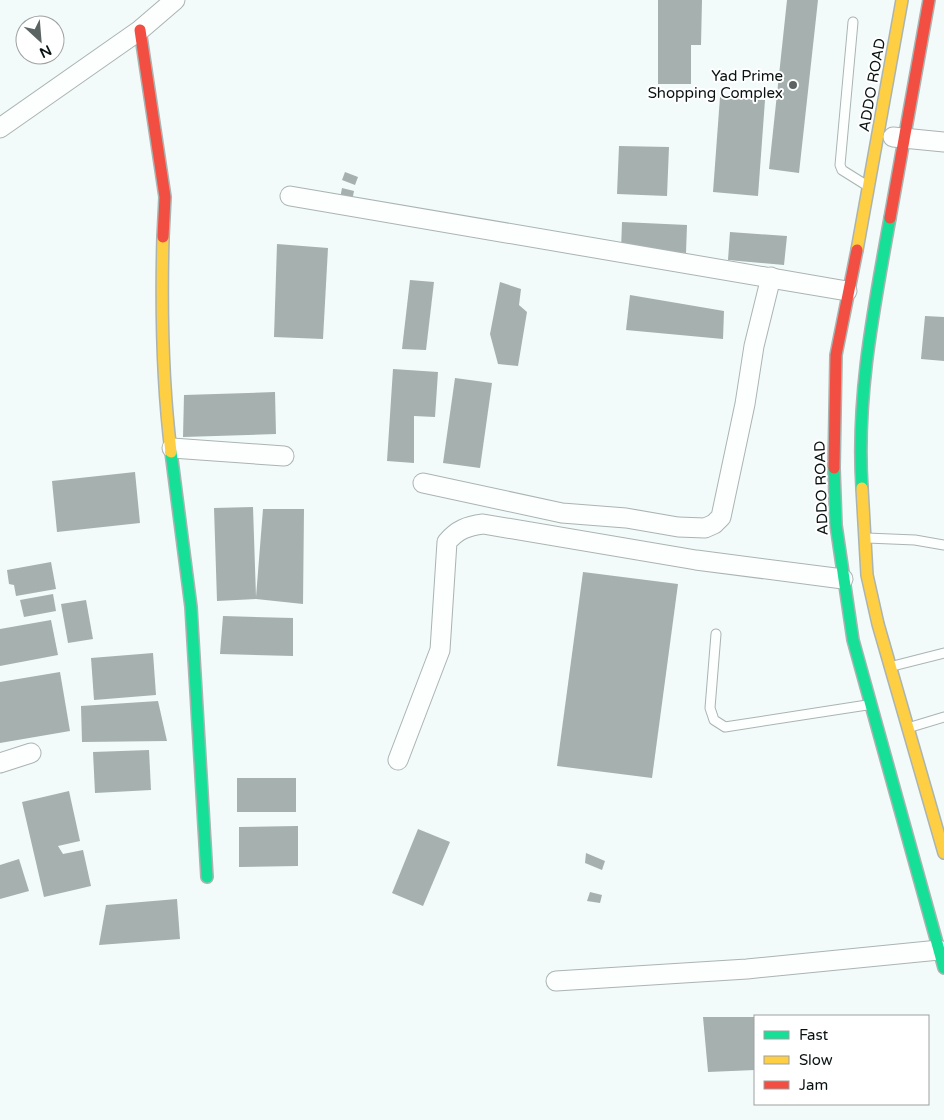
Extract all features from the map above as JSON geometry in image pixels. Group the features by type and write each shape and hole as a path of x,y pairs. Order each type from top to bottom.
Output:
{"main road":[{"name":"ADDO ROAD","path":"902,0 869,187 847,291 836,356 834,408 836,525 853,640 870,704 890,766 942,959"},
{"path":"929,0 866,352 861,414 861,474 867,575 890,666 944,853"},
{"path":"140,30 165,197 161,302 166,403 191,607 207,876"}],"street":[{"path":"0,128 140,30 175,0"},
{"path":"878,135 944,142"},
{"path":"290,196 847,291"},
{"path":"423,483 562,513 626,518 695,529 714,524 721,517 745,404 754,346 771,277"},
{"path":"172,448 284,456"},
{"path":"398,760 440,650 447,542 453,534 467,526 483,524 696,560 843,579"},
{"path":"0,762 31,753"},
{"path":"556,981 942,959"}],"lane":[{"path":"853,22 840,165 842,170 869,187"},
{"path":"865,538 915,540 944,545"},
{"path":"716,634 710,708 714,720 725,727 870,704"},
{"path":"890,666 944,653"},
{"path":"908,728 944,717"}],"building":[{"path":"658,0 702,0 701,45 691,45 691,84 658,84"},
{"name":"Yad Prime Shopping Complex","path":"787,0 818,0 799,173 769,169"},
{"path":"720,97 765,100 758,196 713,192"},
{"path":"619,146 669,147 667,196 617,194"},
{"path":"345,172 358,177 355,185 342,180"},
{"path":"342,188 354,191 352,201 340,199"},
{"path":"622,222 687,225 686,253 621,250"},
{"path":"730,232 787,236 784,265 728,260"},
{"path":"277,244 328,248 323,339 274,337"},
{"path":"410,280 434,282 426,350 402,349"},
{"path":"500,282 521,289 519,305 527,312 518,366 498,364 490,334"},
{"path":"630,295 724,311 723,339 626,330"},
{"path":"925,316 944,317 944,361 921,359"},
{"path":"393,369 438,372 435,417 414,416 414,463 387,461"},
{"path":"455,378 492,383 480,468 443,463"},
{"path":"275,392 276,434 183,437 184,395"},
{"path":"135,472 140,523 57,532 52,481"},
{"path":"253,507 256,597 263,509 304,509 303,604 256,599 217,601 214,508"},
{"path":"51,562 56,589 16,596 14,585 9,584 7,570"},
{"path":"583,572 678,584 652,778 557,766"},
{"path":"53,594 56,611 24,617 20,600"},
{"path":"86,600 93,639 68,643 61,604"},
{"path":"223,616 293,618 293,656 220,654"},
{"path":"51,620 58,655 0,666 0,629"},
{"path":"153,653 156,695 94,700 91,658"},
{"path":"60,672 70,731 0,743 0,682"},
{"path":"158,701 167,741 82,742 81,706"},
{"path":"149,750 151,790 95,793 93,752"},
{"path":"237,778 296,778 296,812 237,812"},
{"path":"69,791 80,841 58,846 63,854 83,850 91,886 44,897 22,802"},
{"path":"298,826 298,866 239,867 239,827"},
{"path":"418,829 450,842 423,906 392,893"},
{"path":"586,853 605,861 602,870 585,863"},
{"path":"19,859 29,891 0,899 0,865"},
{"path":"590,892 602,895 600,903 587,901"},
{"path":"177,899 180,939 99,945 106,905"},
{"path":"703,1017 754,1017 754,1070 708,1072"}],"traffic: fast":[{"path":"862,488 861,453 864,385 890,218"},
{"path":"171,452 191,607 207,877"},
{"path":"834,468 836,525 853,640 944,968"}],"traffic: slow":[{"path":"857,250 902,0"},
{"path":"163,237 163,344 171,452"},
{"path":"862,488 867,575 878,624 944,853"}],"traffic: jam":[{"path":"890,218 929,0"},
{"path":"140,30 165,197 163,237"},
{"path":"834,468 836,355 857,250"}],"place":[{"name":"Yad Prime Shopping Complex","path":"793,85"}]}
